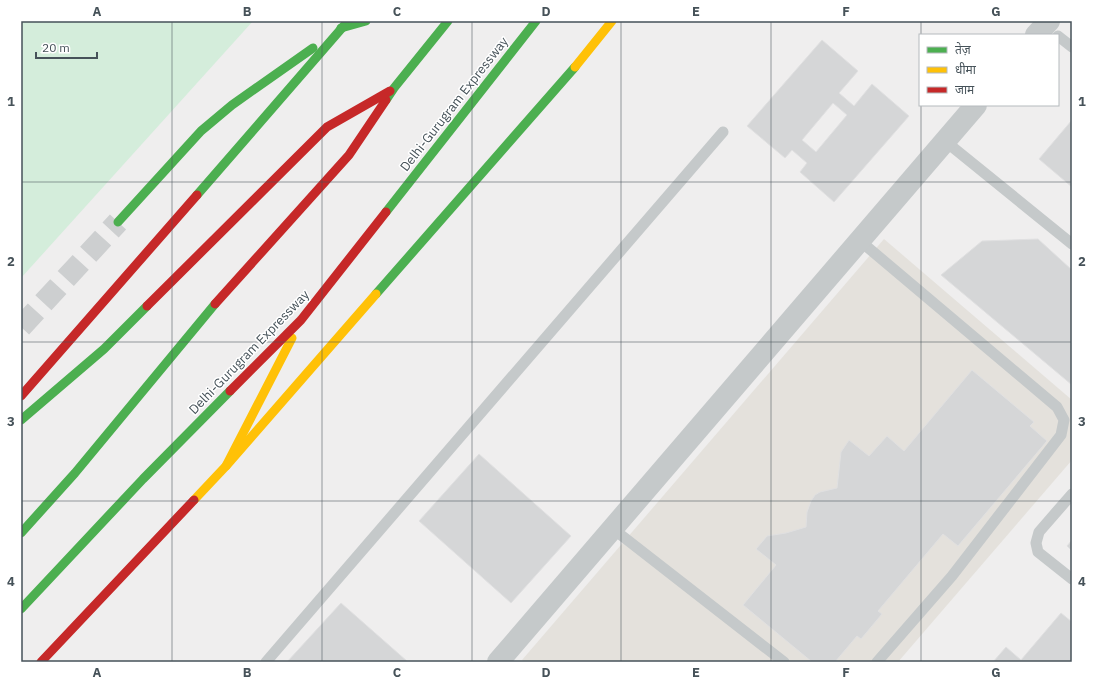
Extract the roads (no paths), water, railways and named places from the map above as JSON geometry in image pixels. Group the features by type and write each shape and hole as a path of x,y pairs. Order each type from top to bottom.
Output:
{"main road":[{"path":"21,396 348,21"},
{"path":"118,222 201,131 232,105 341,28 366,21"},
{"path":"21,533 75,473 203,317 349,155 394,88 448,21"},
{"name":"Delhi-Gurugram Expressway","path":"21,609 143,479 301,320 536,21"},
{"path":"43,661 226,466 574,68 612,21"},
{"path":"21,420 104,349 327,127 394,88"},
{"path":"226,466 301,320"}],"street":[{"path":"498,662 975,106"}],"lane":[{"path":"1059,38 1072,47"},
{"path":"266,662 723,132"},
{"path":"945,141 1072,244"},
{"path":"859,240 1057,407 1064,420 1061,434 952,576 877,662"},
{"path":"1072,494 1039,532 1036,543 1038,552 1072,579"},
{"path":"612,528 784,662"}],"tunnel":[{"path":"21,327 118,222"}]}
